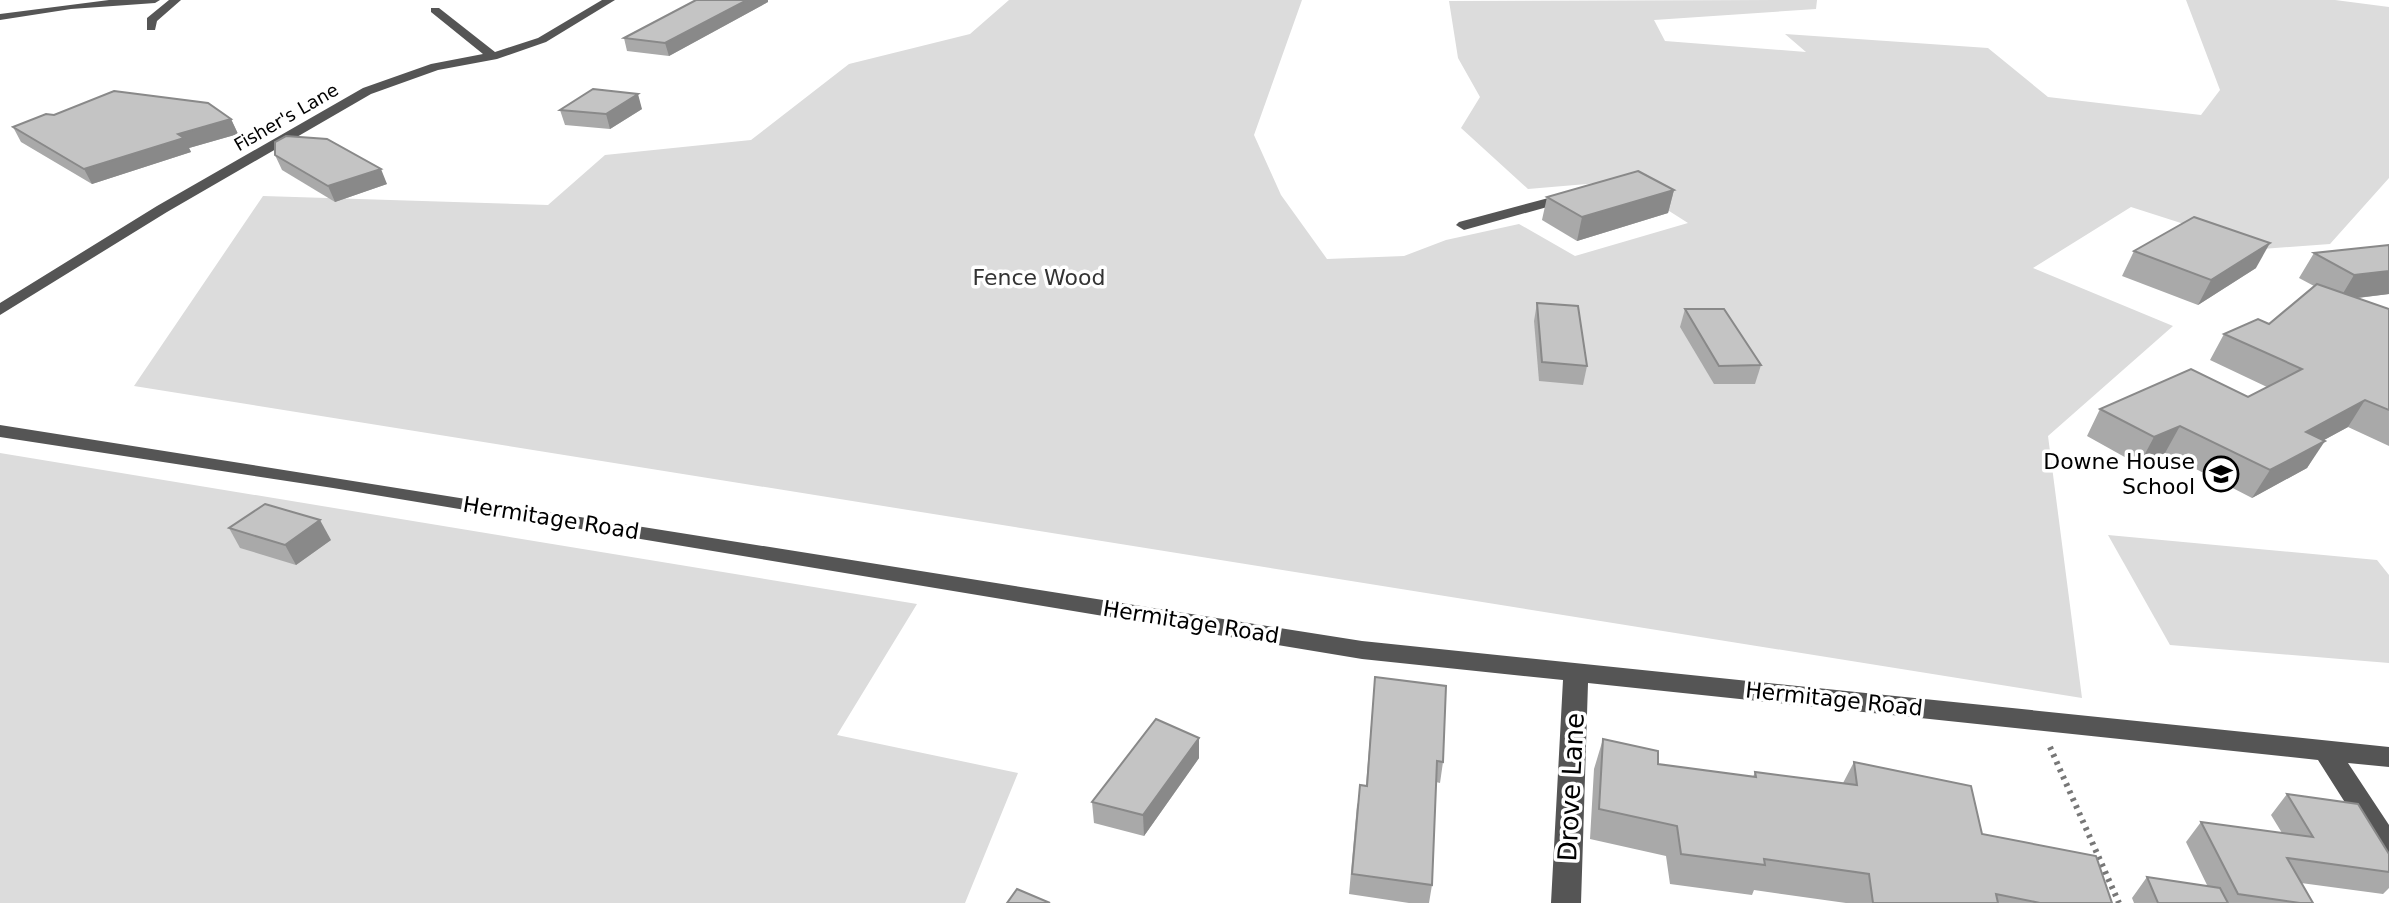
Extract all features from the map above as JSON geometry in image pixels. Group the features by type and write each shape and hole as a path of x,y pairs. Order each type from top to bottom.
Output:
{"street":[{"path":"0,17 71,6 155,0"},
{"path":"133,23 164,0"},
{"path":"151,28 151,20 176,0"},
{"name":"Fisher's Lane","path":"0,310 162,209 367,91 435,67 493,56 542,40 610,0"},
{"path":"435,10 493,56"},
{"path":"1464,225 1592,190"},
{"name":"Hermitage Road","path":"0,431 333,482 1362,650 2389,757"},
{"name":"Drove Lane","path":"1566,903 1576,672"},
{"path":"2326,751 2389,848"}],"path":[{"path":"2039,720 2119,903"}],"green space":[{"name":"Fence Wood","path":"1009,0 1302,0 1254,135 1281,195 1327,259 1404,256 1446,240 1519,224 1575,256 1688,223 1622,181 1528,189 1461,128 1480,97 1458,58 1449,1 1817,0 1816,9 1654,20 1665,41 1806,52 1785,34 1988,48 2048,97 2201,115 2220,90 2186,0 2335,0 2389,7 2389,178 2330,244 2262,249 2131,207 2033,268 2173,326 2048,436 2082,698 134,386 263,196 548,205 605,155 751,140 849,64 970,34"},
{"path":"0,453 917,604 837,735 1018,773 965,903 0,903"},
{"path":"2108,535 2377,560 2389,575 2389,663 2170,645"}],"building":[{"path":"696,0 747,0 665,43 624,38"},
{"path":"593,89 638,94 606,114 560,110"},
{"path":"114,91 208,103 231,119 178,134 184,138 84,169 13,127 46,114 54,115"},
{"path":"286,136 327,139 381,169 328,186 275,155 275,142"},
{"path":"1638,171 1674,190 1582,217 1547,197"},
{"path":"2194,217 2270,243 2211,280 2134,251"},
{"path":"2389,245 2389,271 2354,275 2314,253"},
{"path":"2317,284 2389,309 2389,410 2365,400 2306,432 2325,441 2270,470 2180,426 2154,437 2100,409 2191,369 2248,397 2302,369 2224,334 2258,319 2269,324"},
{"path":"1537,303 1578,306 1587,366 1542,362"},
{"path":"1685,309 1724,309 1761,365 1719,366"},
{"path":"265,504 320,520 285,545 229,528"},
{"path":"1375,677 1446,686 1443,762 1437,761 1432,885 1352,874 1360,785 1367,786"},
{"path":"1156,719 1199,738 1143,815 1092,802"},
{"path":"1603,739 1658,751 1658,764 1756,777 1755,772 1857,785 1854,762 1971,786 1982,834 2096,856 2112,903 2040,903 1996,894 1998,903 1873,903 1869,874 1764,859 1765,865 1681,854 1677,826 1599,809"},
{"path":"2287,794 2358,804 2389,854 2389,872 2287,858 2313,903 2238,894 2201,822 2313,837"},
{"path":"2147,877 2220,888 2228,903 2158,903"},
{"path":"1017,889 1050,903 1007,903"}],"place":[{"name":"Downe House School","path":"2221,474"}]}
